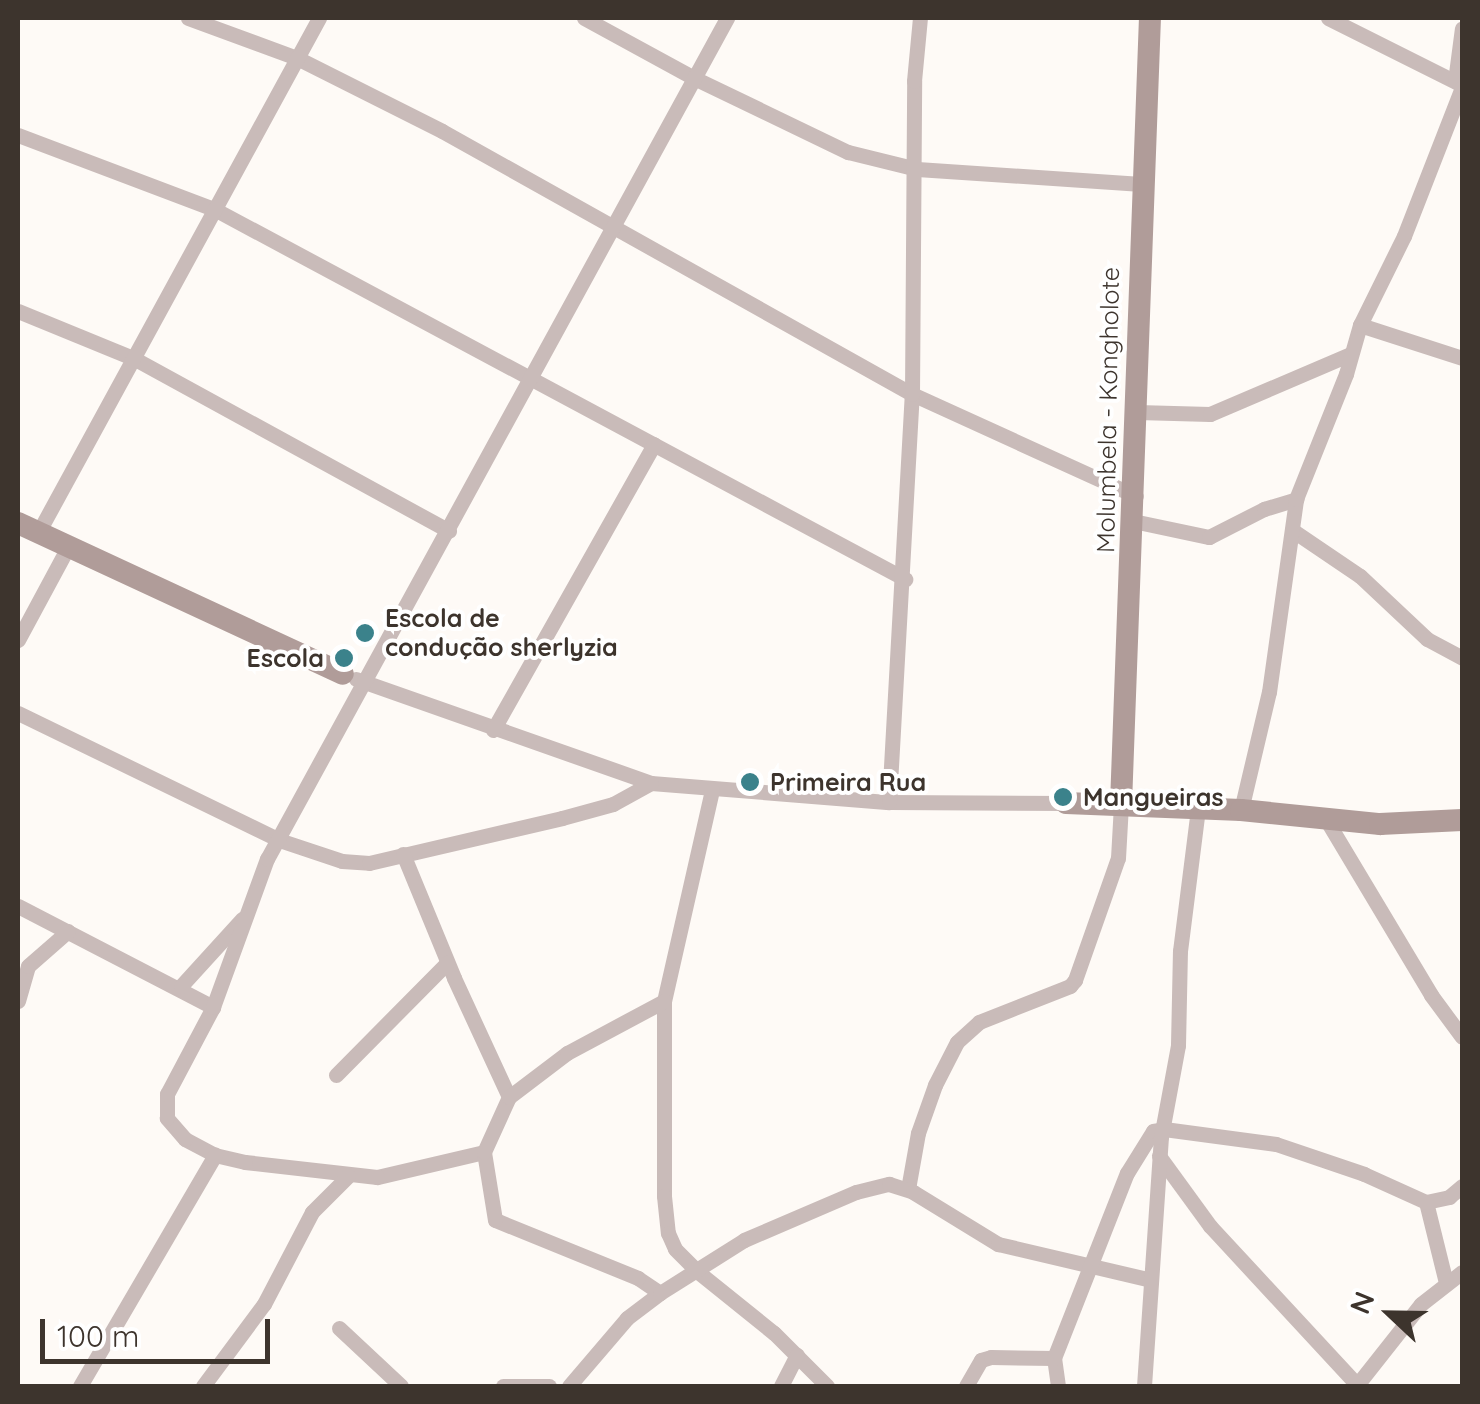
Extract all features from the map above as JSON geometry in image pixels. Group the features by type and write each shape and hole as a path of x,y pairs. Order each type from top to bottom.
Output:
{"street":[{"path":"188,18 297,58 614,226 912,394 1136,496"},
{"path":"319,18 135,359 28,528 354,678 650,783 889,802 1121,804 1241,810 1380,824 1462,820"},
{"path":"584,18 694,78 848,152 917,169 1141,184"},
{"path":"484,1152 377,1177 215,1155 185,1138 166,1118 167,1094 213,1006 246,914 354,678 449,531 727,18"},
{"path":"889,802 912,394 917,169 914,82 920,18"},
{"name":"Molumbela - Kongholote","path":"1121,804 1136,496 1141,184 1150,18"},
{"path":"1328,18 1460,84"},
{"path":"1241,810 1270,692 1296,500 1360,325 1419,202 1460,84 1462,28"},
{"path":"18,135 216,210 904,579"},
{"path":"18,311 135,359 449,531"},
{"path":"1360,325 1462,358"},
{"path":"1137,412 1210,414 1352,354"},
{"path":"494,730 654,444"},
{"path":"1133,521 1209,536 1264,508 1296,500"},
{"path":"1292,530 1360,576 1427,639 1462,658"},
{"path":"18,640 68,547"},
{"path":"18,713 279,840 342,860 369,863 581,814 612,804 650,783"},
{"path":"712,790 664,1000 664,1196 668,1233 675,1249 698,1272 797,1354 827,1386"},
{"path":"908,1189 918,1132 934,1085 957,1042 979,1022 1062,990 1075,980 1118,858 1121,804"},
{"path":"1144,1386 1159,1156 1178,1045 1180,951 1198,809"},
{"path":"1328,821 1431,995 1462,1037"},
{"path":"403,854 447,963 510,1096"},
{"path":"18,906 181,986 213,1006"},
{"path":"181,986 246,914"},
{"path":"18,1001 28,966 68,930"},
{"path":"336,1074 447,963"},
{"path":"660,1292 624,1272 494,1220 484,1152 510,1096 567,1053 664,1000"},
{"path":"1058,1386 1054,1358 1141,1144 1153,1131 1164,1129 1276,1144 1364,1174 1426,1202 1449,1197 1462,1186"},
{"path":"80,1386 215,1155"},
{"path":"1159,1156 1210,1226 1358,1386 1420,1304 1462,1272"},
{"path":"203,1386 264,1304 312,1212 348,1176"},
{"path":"569,1386 627,1318 660,1292 744,1240 856,1192 889,1184 908,1189 998,1244 1151,1280"},
{"path":"1426,1202 1446,1283"},
{"path":"339,1328 402,1386"},
{"path":"782,1386 797,1354"},
{"path":"966,1386 982,1360 991,1356 1054,1358"},
{"path":"503,1386 549,1386"}],"place":[{"name":"Escola de condução sherlyzia","path":"365,633"},
{"name":"Escola","path":"344,658"},
{"name":"Primeira Rua","path":"750,782"},
{"name":"Mangueiras","path":"1063,797"}]}
